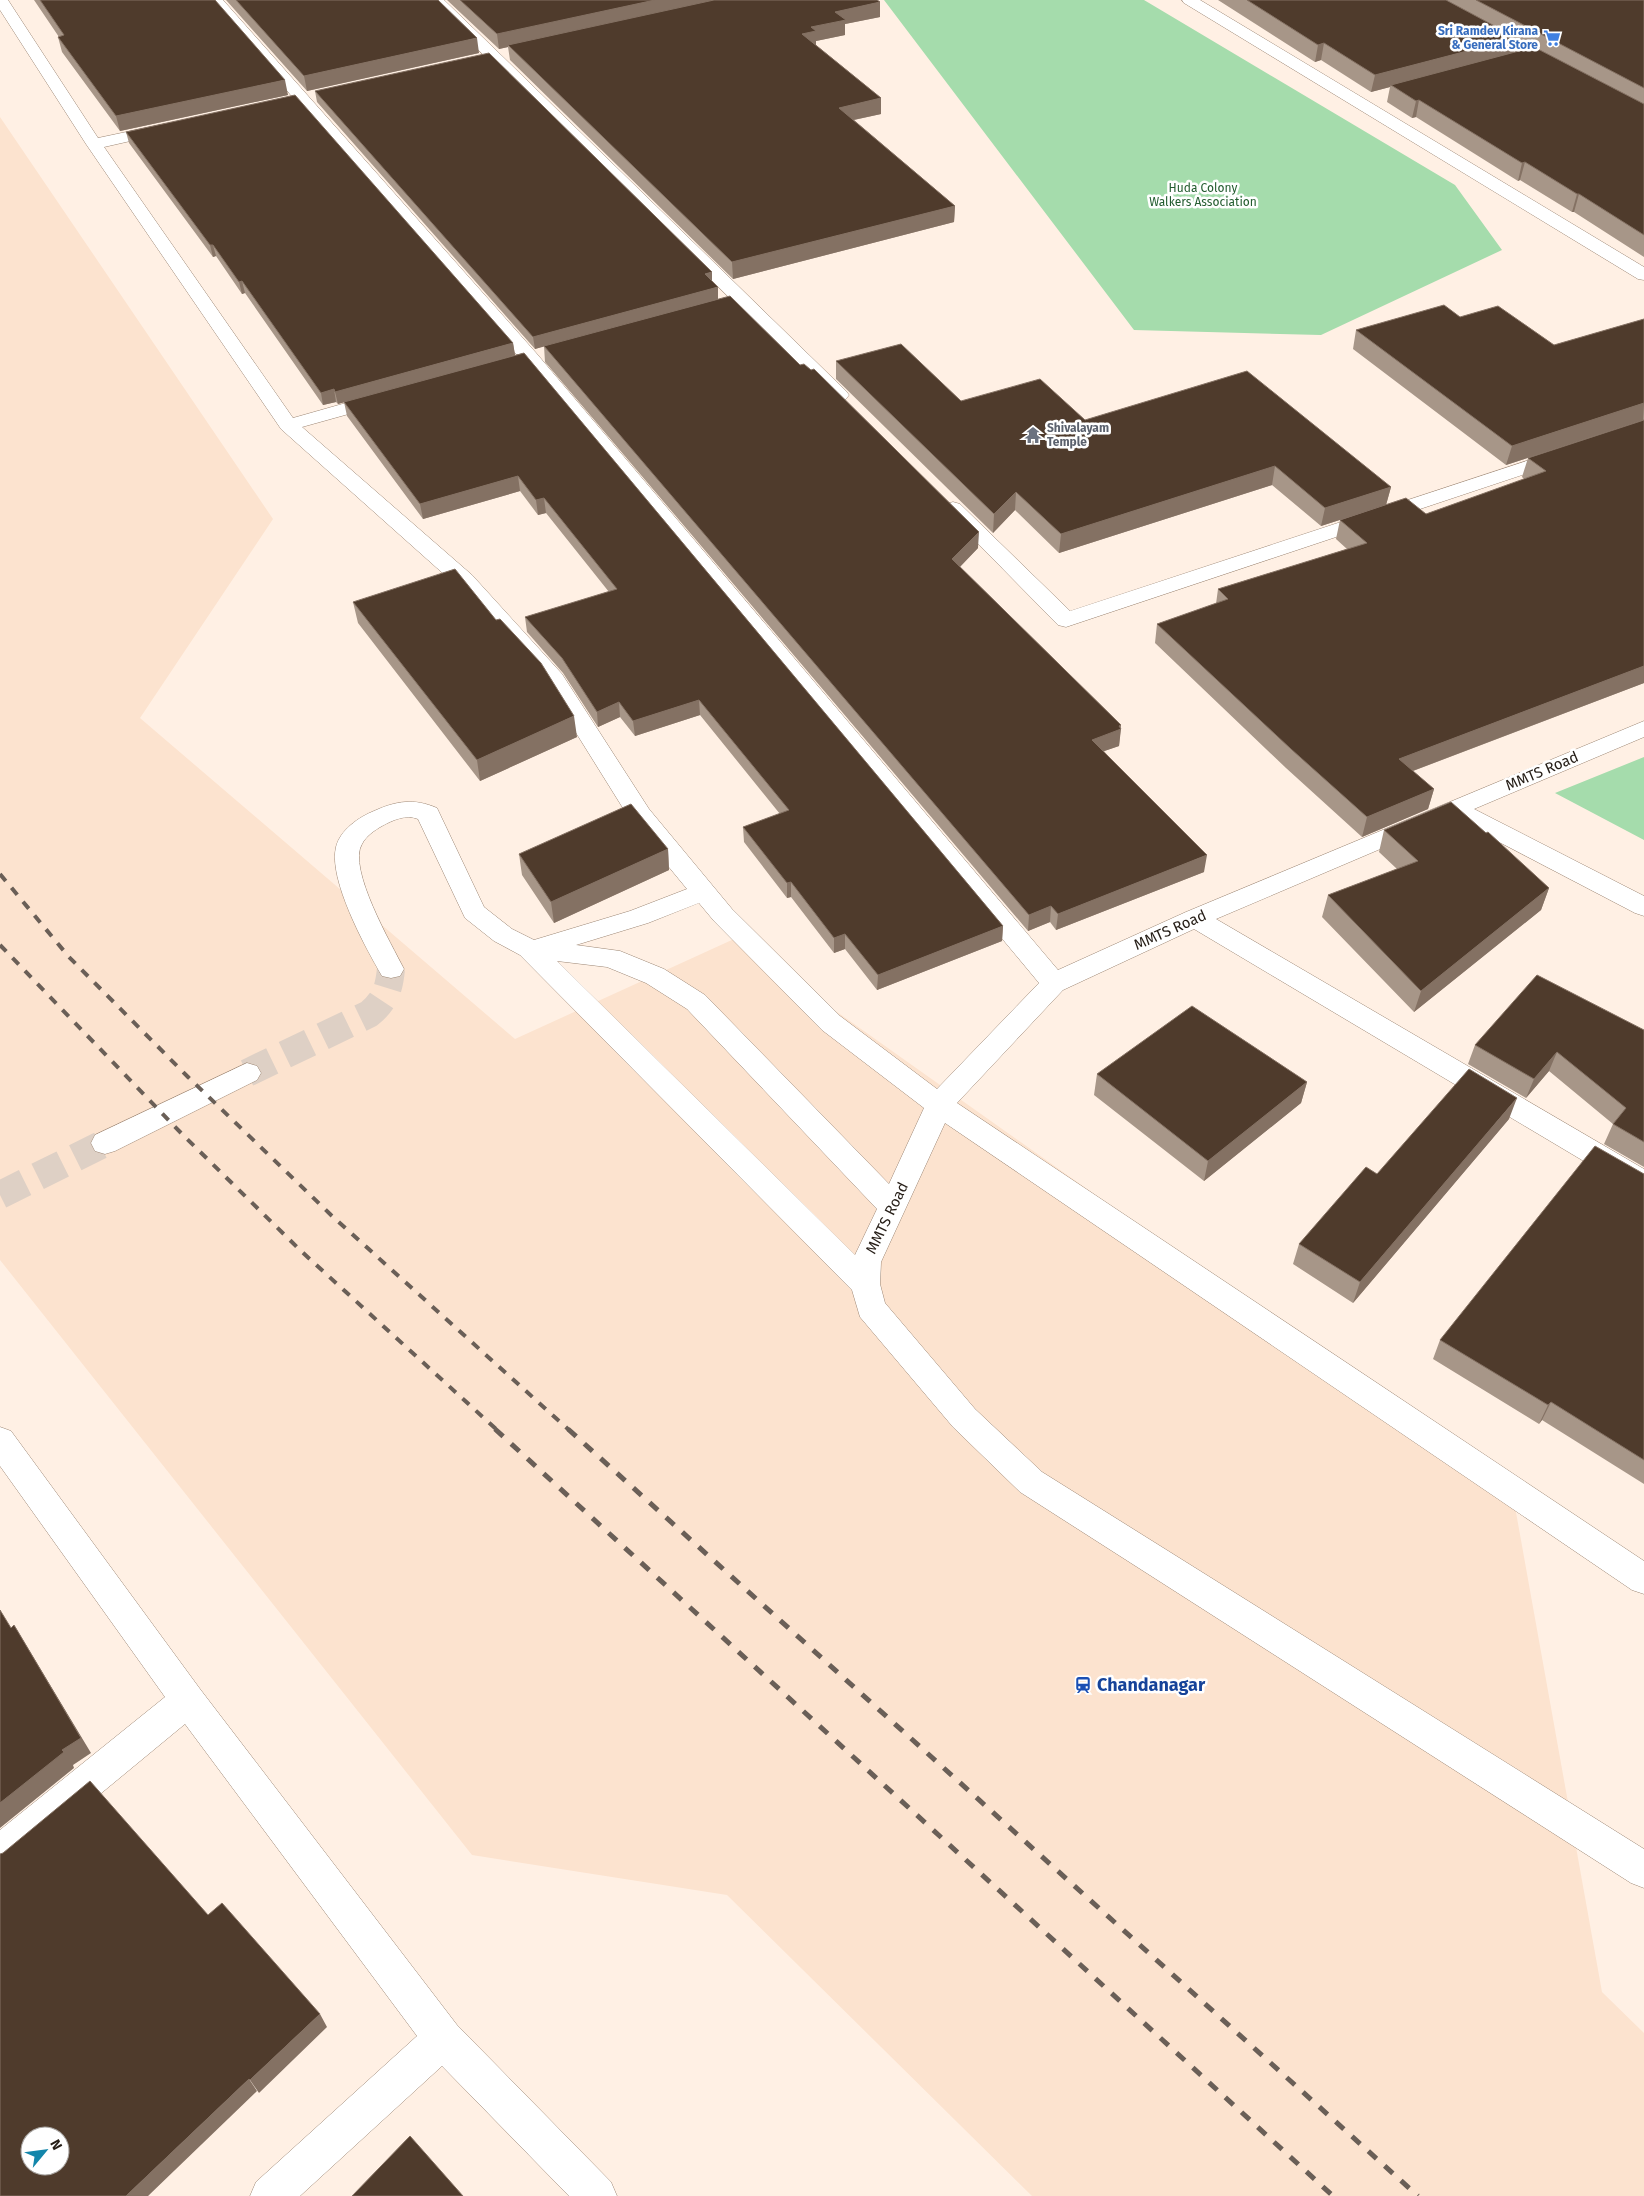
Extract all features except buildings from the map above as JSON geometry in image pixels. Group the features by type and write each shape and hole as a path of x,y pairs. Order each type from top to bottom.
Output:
{"street":[{"path":"1,0 94,144 288,425 464,580 554,679 640,814 723,915 830,1023 939,1105 1644,1579"},
{"path":"215,0 530,358 1054,983"},
{"path":"435,0 855,411"},
{"path":"1189,0 1644,275"},
{"path":"1426,0 1566,76"},
{"path":"476,61 514,52"},
{"path":"1513,62 1532,57"},
{"path":"1358,103 1378,98"},
{"path":"94,144 179,125"},
{"path":"723,305 742,300"},
{"path":"288,425 400,394"},
{"path":"939,495 1066,620 1578,450"},
{"name":"MMTS Road","path":"868,1296 866,1262 894,1207 939,1105 1054,983 1195,918 1644,728"},
{"path":"391,969 354,892 346,866 348,846 360,831 377,818 397,810 418,808 428,814 474,912 503,935 529,949 868,1296 964,1418 1031,1482 1644,1870"},
{"path":"1452,808 1644,907"},
{"path":"529,949 639,917 703,892"},
{"path":"1195,918 1644,1183"},
{"path":"529,949 611,958 655,976 696,1002 894,1207"},
{"path":"105,1143 247,1073"},
{"path":"0,1441 188,1700 443,2039 597,2196"},
{"path":"0,1853 188,1700"},
{"path":"270,2196 443,2039"}],"shaded area":[{"path":"0,117 273,519 140,718 515,1039 734,939 1512,1490 1602,1992 1644,2033 1644,2196 1032,2196 727,1895 472,1855 0,1260"}],"green space":[{"name":"Huda Colony Walkers Association","path":"884,0 1144,0 1455,185 1502,250 1321,335 1134,330"},
{"path":"1644,757 1644,840 1555,793"}],"tunnel":[{"path":"247,1073 369,1014 379,1004 385,994 391,969"},
{"path":"0,1195 105,1143"}],"railway":[{"path":"0,874 69,957 188,1077 331,1215 569,1430"},
{"path":"0,945 182,1134 301,1251 497,1430"},
{"path":"495,1429 1333,2196"},
{"path":"568,1429 1418,2196"}],"place":[{"name":"Sri Ramdev Kirana & General Store","path":"1552,38"},
{"name":"Shivalayam Temple","path":"1033,435"},
{"name":"Chandanagar","path":"1083,1685"}]}
